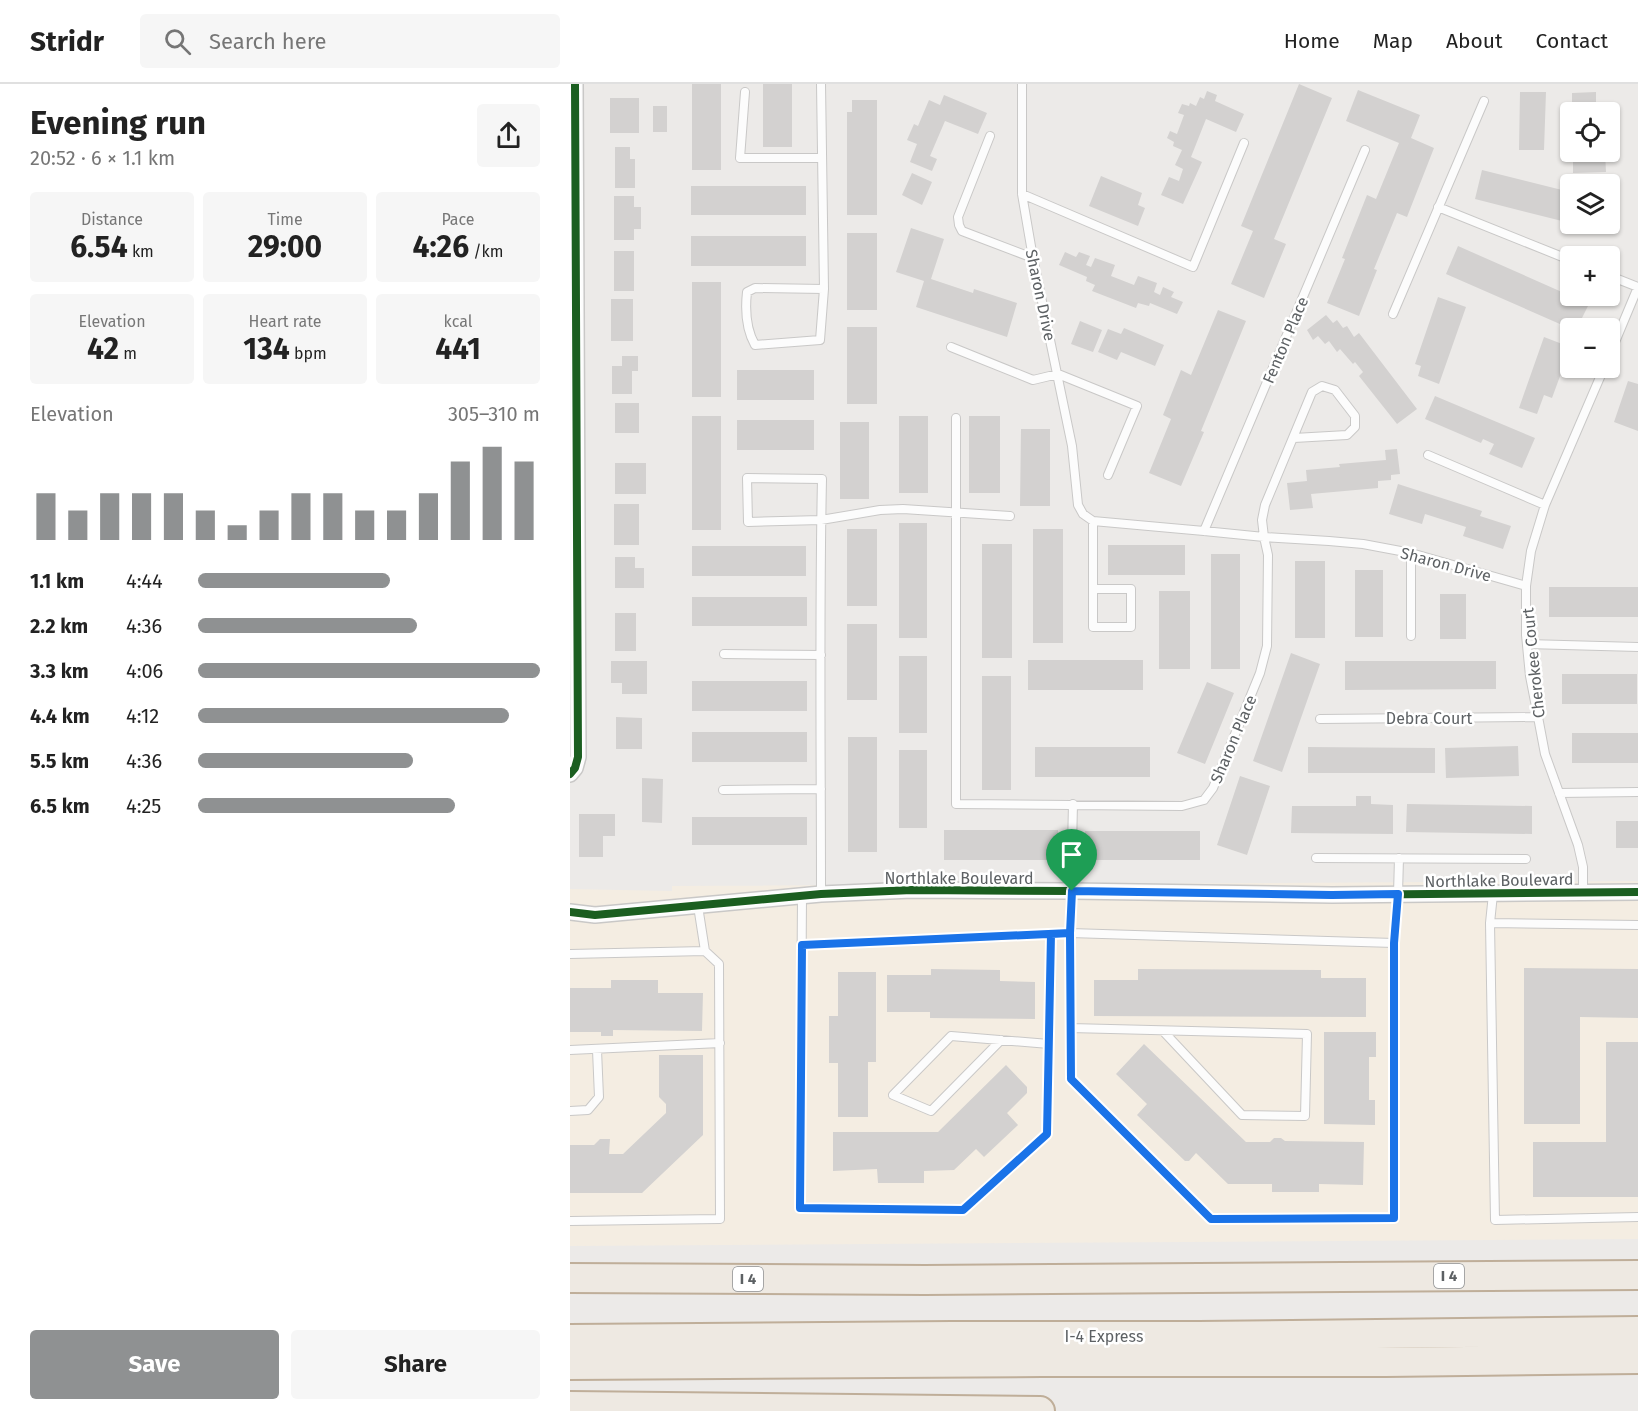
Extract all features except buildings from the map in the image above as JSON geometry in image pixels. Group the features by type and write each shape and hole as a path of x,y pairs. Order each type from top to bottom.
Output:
{"highway":[{"name":"I 4","path":"570,1278 925,1281 1638,1275"},
{"name":"I-4 Express","path":"570,1339 1638,1331"},
{"name":"I-4 Express","path":"570,1365 1638,1359"},
{"path":"570,1406 1040,1411"}],"street":[{"path":"570,774 575,768 578,757 575,84"},
{"name":"Northlake Boulevard","path":"570,912 595,915 821,894 912,890 1332,895 1638,892"}],"lane":[{"path":"821,84 824,289 820,340 754,345 749,335 745,306 747,292 755,288 824,289"},
{"name":"Sharon Drive","path":"1022,84 1022,194 1072,446 1078,505 1083,514 1093,521"},
{"path":"745,92 740,158 822,158"},
{"path":"1393,314 1484,101"},
{"path":"990,136 958,217 959,225 962,231 1033,258"},
{"path":"1022,194 1193,267 1244,143"},
{"name":"Fenton Place","path":"1204,531 1365,150"},
{"path":"1438,207 1560,256"},
{"path":"1620,280 1638,287 1620,330"},
{"path":"951,347 1034,380 1058,374 1137,406 1108,476"},
{"name":"Cherokee Court","path":"1583,893 1583,867 1578,845 1545,754 1530,676 1526,586 1531,551 1545,506 1600,378"},
{"name":"Sharon Place","path":"956,512 956,804 1182,806 1204,800 1213,788 1260,673 1267,646 1268,555 1262,520 1265,505 1312,392 1322,386 1335,390 1355,416 1355,427 1347,435 1294,438"},
{"path":"956,418 956,512"},
{"path":"1428,455 1545,506"},
{"path":"821,894 821,520 822,479 747,477 748,522 821,520 880,510 903,509 1010,516"},
{"path":"1093,589 1131,589 1131,627 1093,627 1093,589 1093,521 1264,537"},
{"name":"Sharon Drive","path":"1264,537 1363,544 1411,553 1526,586"},
{"path":"1411,553 1412,636"},
{"path":"1527,644 1638,647"},
{"path":"724,654 821,655"},
{"name":"Debra Court","path":"1320,719 1538,717"},
{"path":"723,790 821,789"},
{"path":"1559,793 1638,792"},
{"path":"1073,804 1070,933 1071,1079 1211,1219 1394,1218 1394,943 1399,858"},
{"path":"1316,858 1526,859"},
{"path":"1493,894 1490,923 1495,1220 1638,1217"},
{"path":"802,896 800,1208 963,1210 1047,1134 1051,934"},
{"path":"570,1221 720,1219 720,964 705,951 698,906"},
{"path":"1490,923 1638,925"},
{"path":"802,945 1070,933 1394,943"},
{"path":"570,954 705,951"},
{"path":"1070,1028 1307,1034 1305,1116 1242,1115 1163,1031"},
{"path":"1001,1040 931,1111 893,1095 951,1036 1001,1040 1049,1044"},
{"path":"570,1050 720,1042"},
{"path":"570,1111 588,1110 599,1097 597,1050"}],"shaded area":[{"path":"1638,881 1638,885 1332,888 1097,884"},
{"path":"866,885 595,908 570,905 570,889 672,891 672,886"},
{"path":"913,897 1332,902 1638,899 1638,1239 570,1246 570,919 596,922 821,902"}],"cycle path":[{"path":"570,774 575,768 578,757 575,84"},
{"path":"570,912 595,915 821,894 912,890 1332,895 1638,892"}],"route":[{"path":"1072,891 1070,933 802,945 800,1208 963,1210 1047,1134 1051,934 1070,933 1071,1079 1211,1219 1394,1218 1394,943 1398,894 1072,891"}]}
